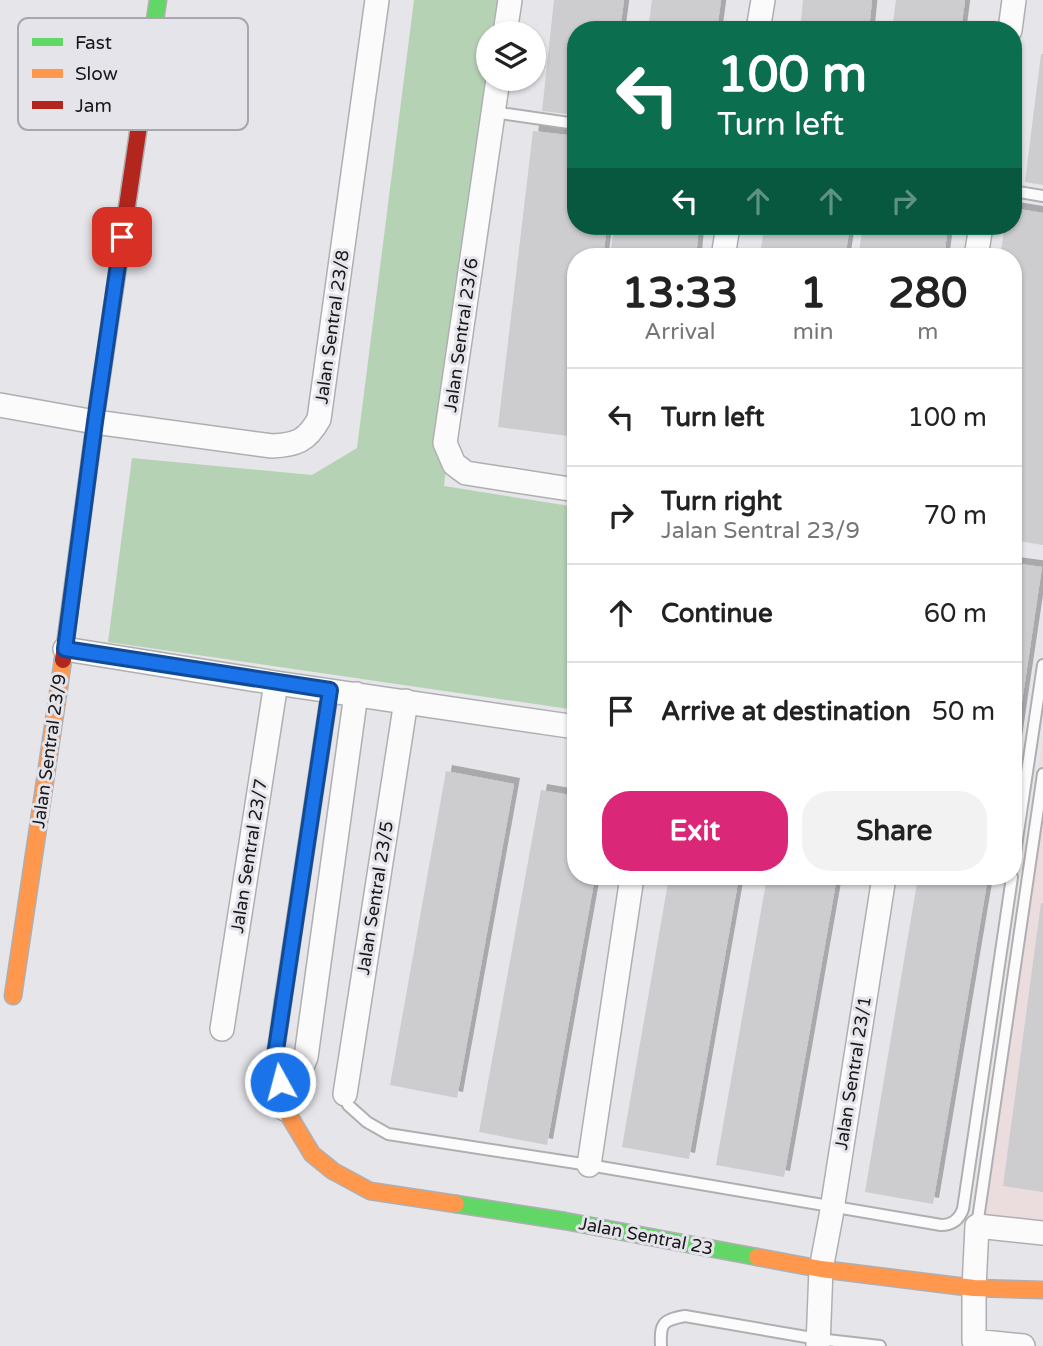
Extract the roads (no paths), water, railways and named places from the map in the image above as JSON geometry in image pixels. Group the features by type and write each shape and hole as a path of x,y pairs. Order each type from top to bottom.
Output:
{"street":[{"name":"Jalan Sentral 23/9","path":"155,18 158,0"},
{"name":"Jalan Sentral 23/8","path":"0,405 95,422 272,446 293,445 312,432 319,419 377,0"},
{"path":"507,21 510,0"},
{"path":"760,21 763,0"},
{"path":"1011,21 1014,0"},
{"name":"Jalan Sentral 23/6","path":"496,91 444,443 454,464 466,473 567,489"},
{"name":"Jalan Sentral 23/9","path":"13,996 139,130"},
{"path":"65,649 567,726"},
{"name":"Jalan Sentral 23/7","path":"222,1029 276,683"},
{"name":"Jalan Sentral 23","path":"330,690 275,1056 285,1109 312,1154 333,1171 370,1191 565,1221 821,1269 974,1288 1043,1290"},
{"path":"285,1109 306,1057 356,694"},
{"name":"Jalan Sentral 23/5","path":"345,1094 405,701"},
{"path":"589,1165 631,885"},
{"name":"Jalan Sentral 23/1","path":"818,1342 821,1269 883,885"},
{"path":"1023,1346 974,1344 977,1226 1043,1233"}],"lane":[{"path":"493,112 567,123"},
{"path":"1022,192 1043,196"},
{"path":"1022,785 1043,665"},
{"path":"977,1226 1037,851 1043,774"},
{"path":"345,1094 348,1105 367,1122 388,1134 948,1225 960,1216 1011,885"},
{"path":"661,1346 660,1329 663,1323 671,1318 685,1316 818,1342 880,1346"}]}
